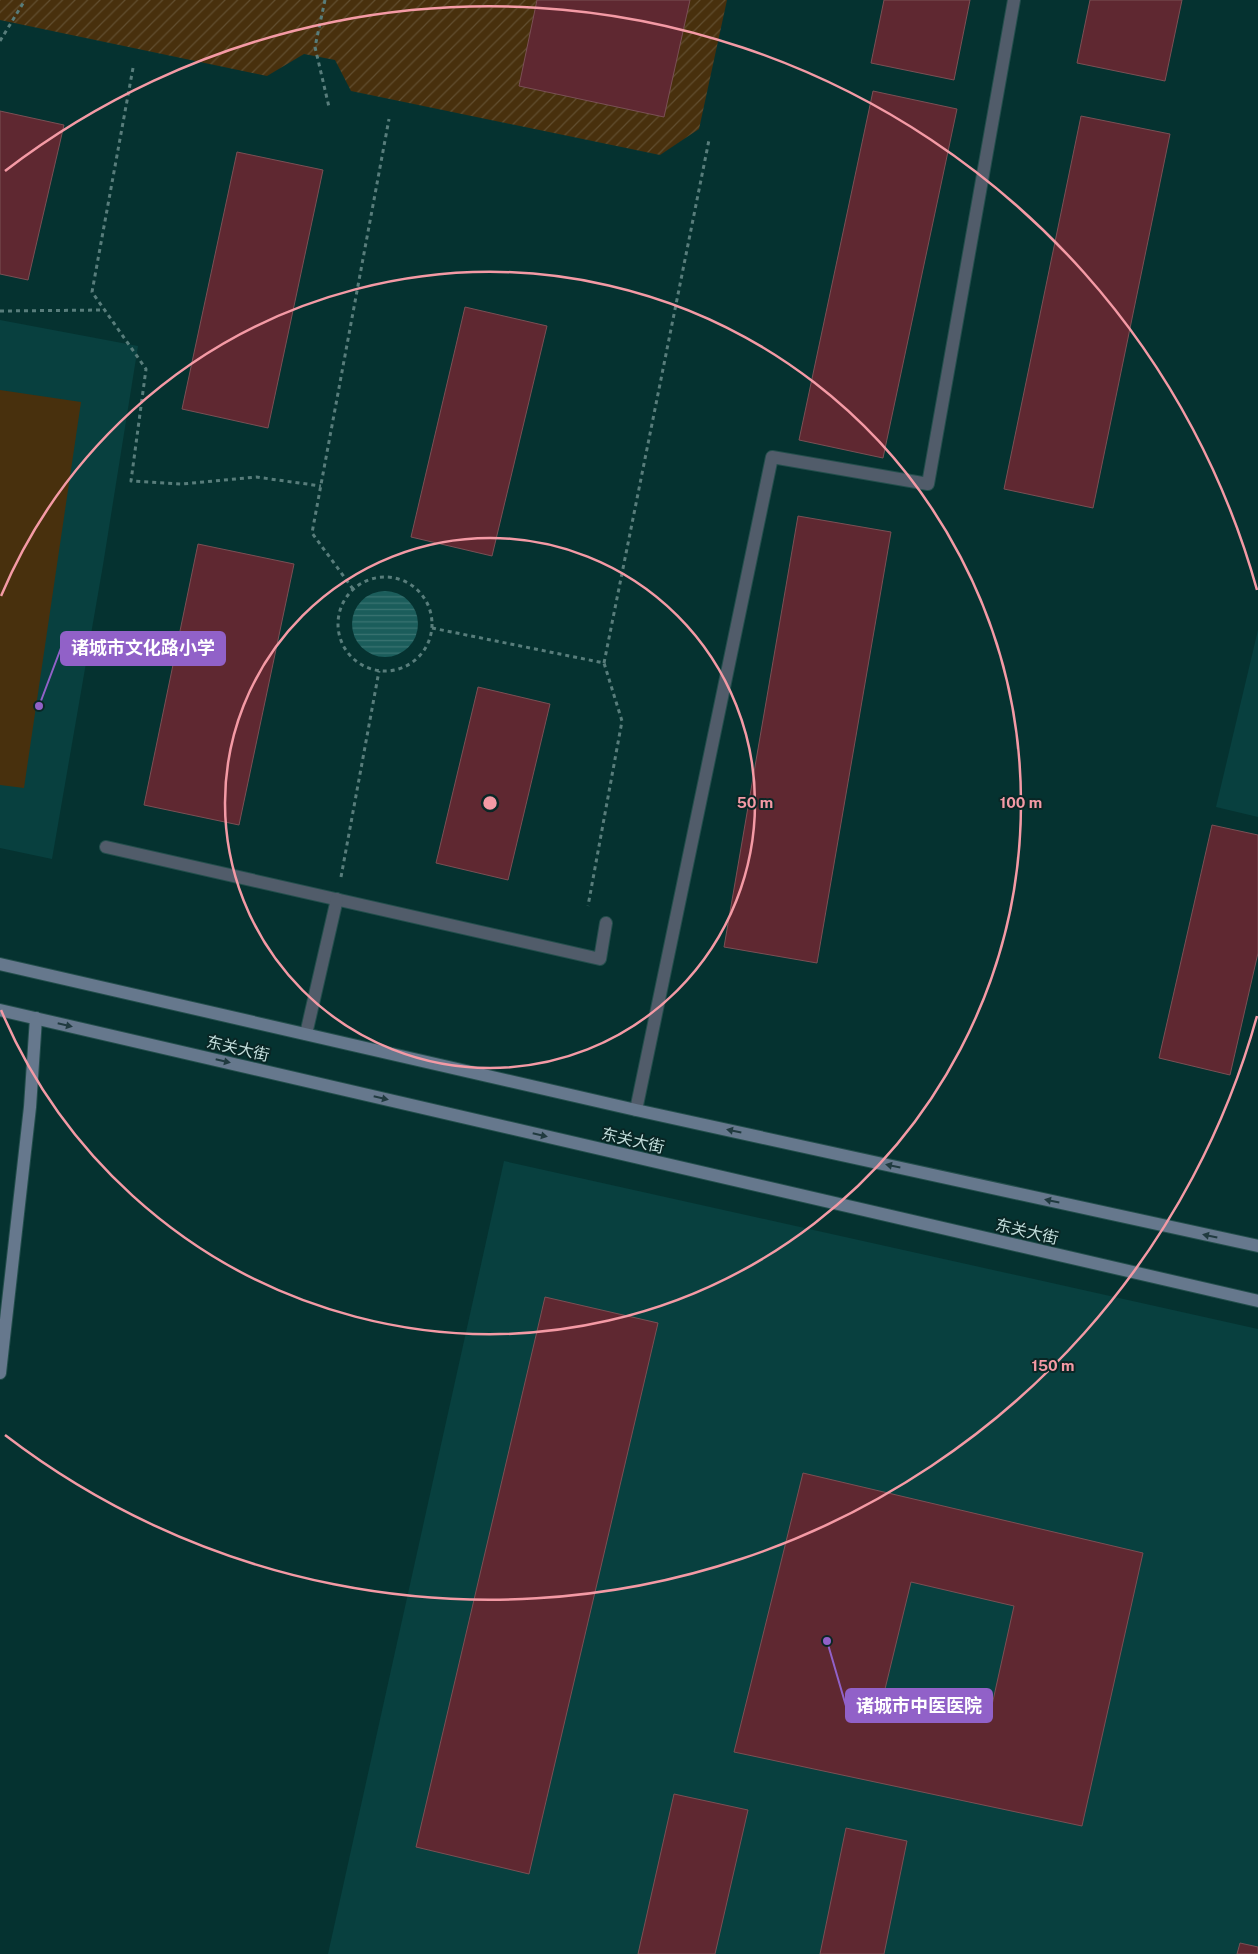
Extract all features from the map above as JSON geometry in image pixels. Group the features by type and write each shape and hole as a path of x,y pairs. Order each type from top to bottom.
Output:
{"main road":[{"name":"东关大街","path":"0,964 636,1110 1258,1246"},
{"name":"东关大街","path":"0,1010 1258,1302"},
{"path":"0,1373 30,1106 36,1018"}],"street":[{"path":"636,1110 772,457 928,484 1014,0"},
{"path":"106,847 600,959 606,923"},
{"path":"306,1034 337,899"}],"path":[{"path":"0,41 25,0"},
{"path":"325,0 315,47 329,107"},
{"path":"133,68 92,292 146,369 131,481 182,484 256,477 320,486"},
{"path":"353,589 312,533 390,119"},
{"path":"579,954 622,721 604,663 709,140"},
{"path":"0,310 104,310"},
{"path":"382,577 398,579 413,586 424,597 431,612 432,628 428,644 420,656 408,666 394,671 379,671 364,667 352,658 343,646 338,632 338,616 343,602 353,589 366,581 382,577"},
{"path":"432,628 604,663"},
{"path":"337,899 379,671"}],"shaded area":[{"path":"0,0 727,0 699,129 660,155 351,91 335,60 304,54 267,76 0,20"},
{"path":"0,320 138,346 103,565 52,859 0,848"},
{"path":"0,390 81,402 24,788 0,785"},
{"path":"385,591 398,593 413,606 416,611 418,624 416,637 403,652 398,655 385,657 372,655 357,642 354,637 352,624 354,611 367,596 372,593"},
{"path":"1258,630 1258,817 1216,807"},
{"path":"504,1161 1258,1329 1258,1954 328,1954"}],"building":[{"path":"537,0 690,0 664,117 519,86"},
{"path":"884,0 970,0 954,80 871,63"},
{"path":"1090,0 1182,0 1165,81 1077,63"},
{"path":"873,91 957,109 883,458 799,440"},
{"path":"0,111 64,125 28,280 0,274"},
{"path":"1081,116 1170,134 1093,508 1004,489"},
{"path":"237,152 323,170 268,428 182,409"},
{"path":"465,307 547,326 492,556 411,537"},
{"path":"798,516 891,532 817,963 724,947"},
{"path":"198,544 294,564 239,825 144,805"},
{"path":"478,687 550,704 508,880 436,863"},
{"path":"1212,825 1258,835 1258,953 1230,1075 1159,1058"},
{"path":"545,1297 658,1323 529,1874 416,1847"},
{"path":"803,1473 1143,1553 1082,1826 734,1752","holes":["911,1582 1014,1606 990,1714 885,1689"]},
{"path":"674,1794 748,1810 715,1954 638,1954"},
{"path":"846,1828 907,1841 884,1954 820,1954"},
{"path":"1240,1943 1258,1947 1258,1954 1237,1954"}],"place":[{"name":"诸城市文化路小学","path":"39,706"},
{"name":"诸城市中医医院","path":"827,1641"}]}
